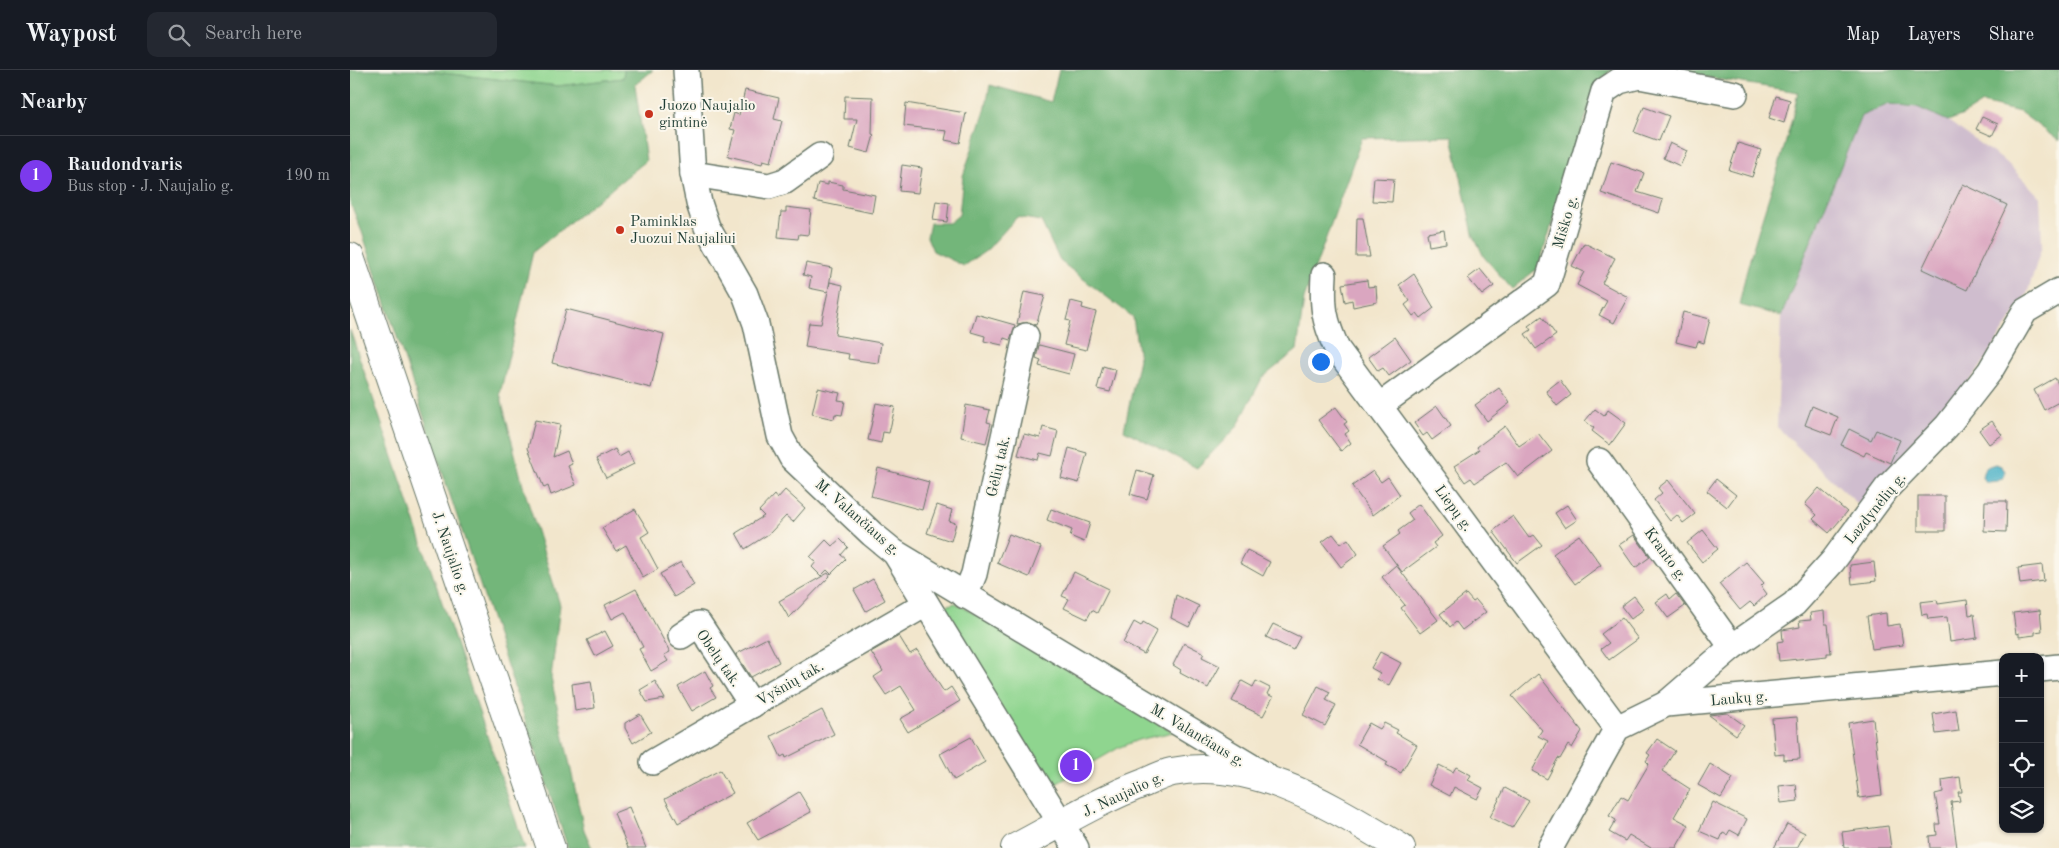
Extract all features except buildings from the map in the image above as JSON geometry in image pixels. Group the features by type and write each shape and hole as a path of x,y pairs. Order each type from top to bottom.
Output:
{"main road":[{"name":"J. Naujalio g.","path":"350,257 551,848"},
{"name":"J. Naujalio g.","path":"1015,848 1124,790 1171,772 1220,770 1276,782 1346,816 1401,848"}],"street":[{"name":"M. Valančiaus g.","path":"686,70 693,174 706,226 745,294 756,324 780,436 792,458 872,534 894,552 1276,782"},
{"name":"Miško g.","path":"1379,406 1546,284 1604,91 1620,81 1639,76 1735,94"},
{"path":"693,174 769,186 785,181 820,156"},
{"name":"Liepų g.","path":"1324,276 1322,306 1328,330 1337,350 1617,728"},
{"name":"Lazdynėlių g.","path":"1666,704 1732,647 1794,604 1833,560 1887,488 1948,426 1990,371 2025,311 2059,291"},
{"name":"Gėlių tak.","path":"965,596 976,565 1026,336"},
{"name":"Kranto g.","path":"1599,461 1732,647"},
{"path":"894,552 1076,848"},
{"name":"Vyšnių tak.","path":"653,762 926,604"},
{"name":"Obelų tak.","path":"682,636 699,624 752,705"},
{"path":"2044,669 2059,667"},
{"name":"Laukų g.","path":"1617,728 1666,704 1999,673"},
{"path":"1550,848 1617,728"}],"shaded area":[{"path":"1889,104 1917,107 1948,121 2007,163 2040,197 2042,246 2027,294 1981,366 1865,511 1777,427 1781,316 1861,116"}],"green space":[{"path":"350,70 416,70 558,86 623,78 624,70 653,70 635,85 646,161 533,252 500,394 523,486 560,605 551,678 584,830 592,848 568,848 362,232 350,202"},
{"path":"416,70 624,70 623,78 558,86"},
{"path":"1059,70 1617,70 1609,72 1596,85 1538,268 1512,289 1484,257 1473,234 1452,136 1362,138 1304,299 1297,350 1262,378 1237,427 1197,468 1124,430 1139,359 1133,317 1060,261 1041,221 1017,217 987,250 964,266 933,251 927,237 930,223 949,223 959,215 963,176 986,107 990,85 1051,102"},
{"path":"1661,70 2059,70 2059,141 2020,112 1982,103 1963,115 1948,121 1917,107 1889,104 1861,116 1781,316 1739,305 1752,251 1785,145 1798,92"},
{"path":"350,330 525,848 350,848"},
{"path":"956,603 1173,732 1138,740 1120,747 1049,788 943,609 948,605"}],"water":[{"path":"1996,464 2005,471 2004,477 1998,481 1987,482 1982,478 1984,470"}],"place":[{"name":"Juozo Naujalio gimtinė","path":"649,114"},
{"name":"Paminklas Juozui Naujaliui","path":"620,230"},
{"name":"Raudondvaris","path":"1076,766"}]}
